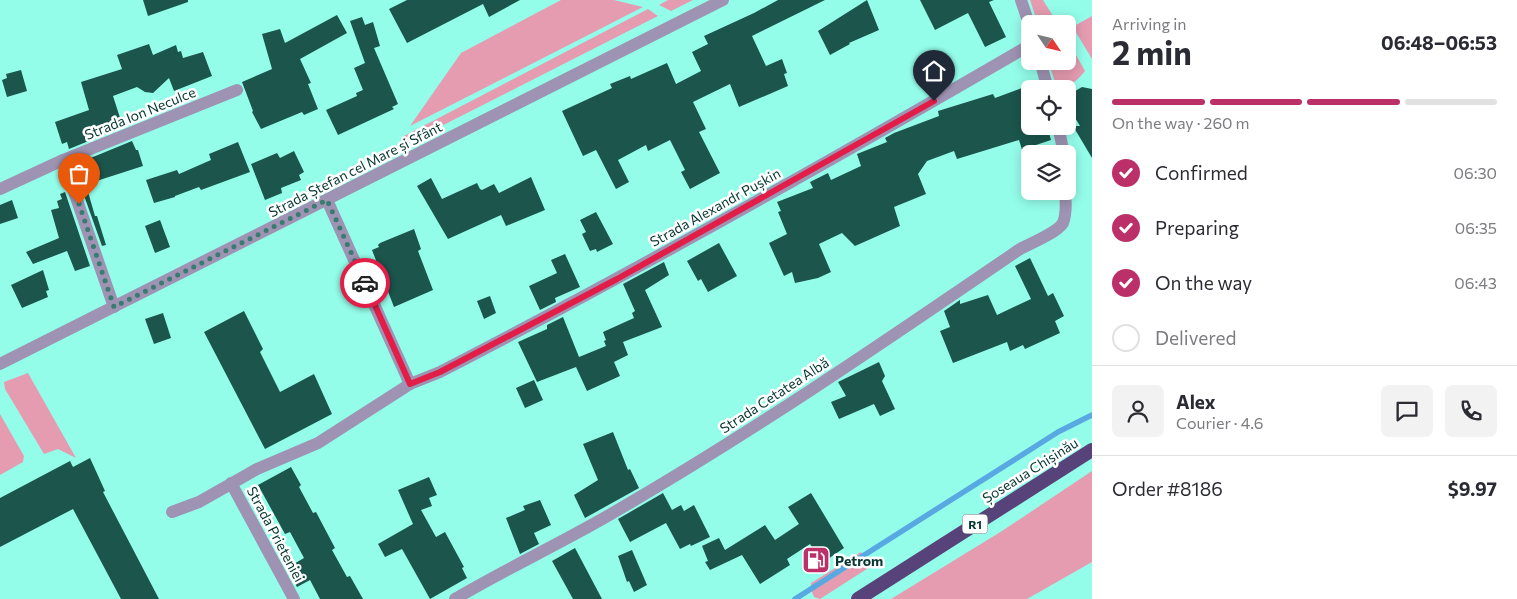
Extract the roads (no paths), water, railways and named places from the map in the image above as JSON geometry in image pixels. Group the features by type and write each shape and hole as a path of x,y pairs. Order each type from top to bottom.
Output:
{"highway":[{"name":"Șoseaua Chișinău","path":"858,599 1092,450"}],"street":[{"name":"Strada Ștefan cel Mare și Sfânt","path":"0,364 723,0"},
{"path":"1021,0 1026,15"},
{"name":"Strada Alexandr Pușkin","path":"410,384 440,372 610,283 919,110 1021,50"},
{"name":"Strada Ion Neculce","path":"0,189 63,160 237,90"},
{"path":"63,160 114,307"},
{"path":"327,200 410,384"},
{"name":"Strada Cetatea Albă","path":"462,597 604,518 700,460 820,384 1020,249 1052,232 1062,224 1066,214 1065,200"},
{"name":"Strada Prieteniei","path":"172,512 199,502 257,469 318,442 410,384"},
{"name":"Strada Prieteniei","path":"231,483 294,599"}],"waterway":[{"path":"795,599 1058,432 1092,415"}],"place":[{"name":"Petrom","path":"816,560"}]}
